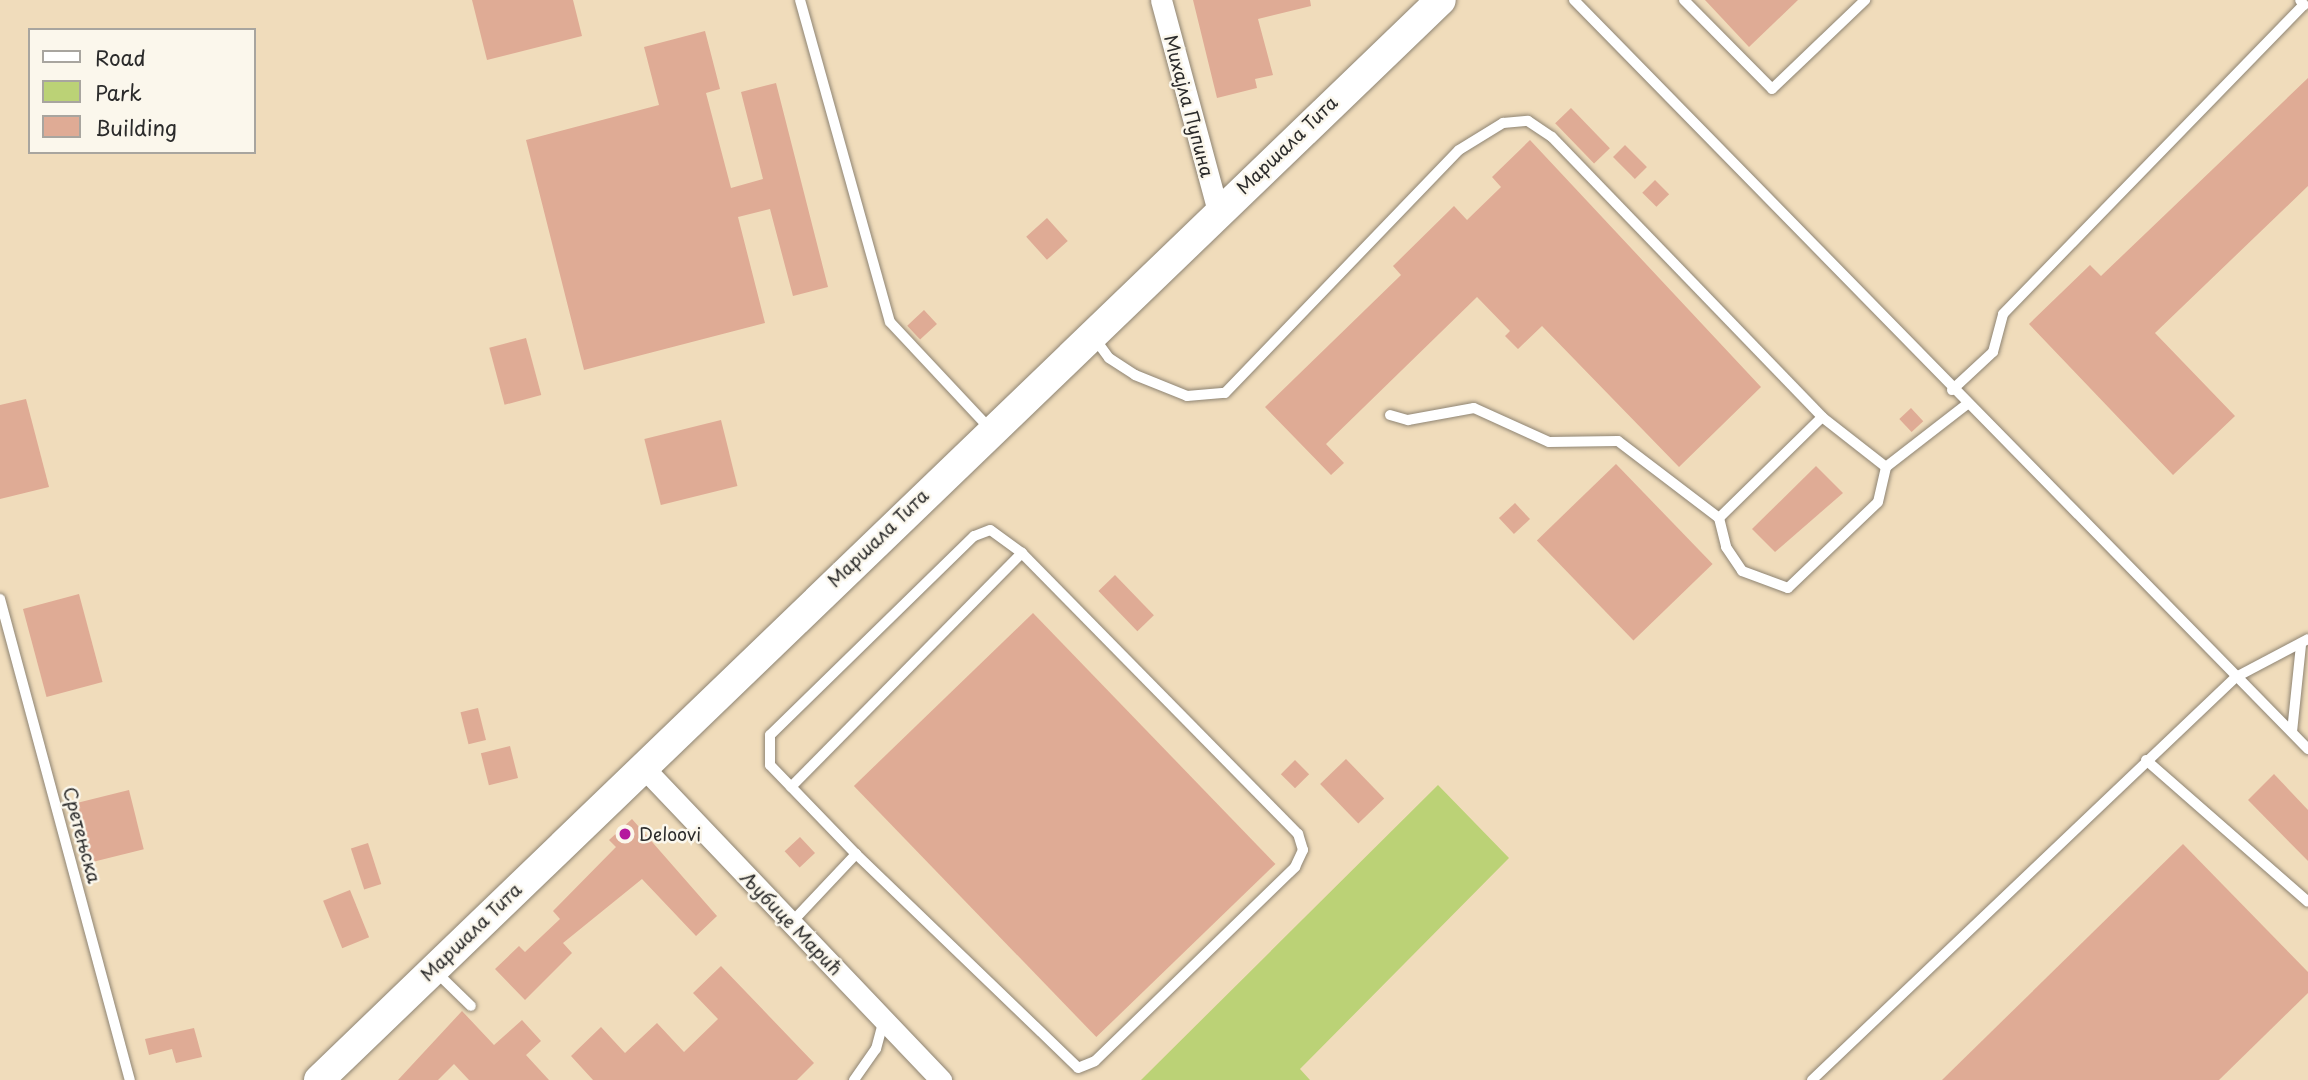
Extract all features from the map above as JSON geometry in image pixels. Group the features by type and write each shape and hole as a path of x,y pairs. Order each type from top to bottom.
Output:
{"main road":[{"name":"Маршала Тита","path":"319,1080 990,429 1441,0"}],"street":[{"name":"Михајла Пупина","path":"1161,0 1218,212"},
{"name":"Љубице Марић","path":"642,766 941,1080"}],"lane":[{"path":"800,0 890,322 990,429"},
{"path":"1574,0 1966,405 2308,749"},
{"path":"1684,0 1772,89 1864,0"},
{"path":"1952,390 1993,352 2003,314 2304,5 2300,0"},
{"path":"1091,333 1109,358 1135,375 1188,396 1225,393 1459,150 1503,123 1528,121 1552,137 1822,417 1886,467"},
{"path":"1390,415 1408,420 1474,408 1549,442 1618,441 1719,519 1726,547 1742,571 1787,588 1878,502 1886,467 1966,405"},
{"path":"1719,519 1822,417"},
{"path":"990,530 1022,553 1297,834 1303,850 1295,867 1095,1061 1078,1068 856,854 770,765 770,735 974,536 990,530"},
{"path":"791,787 1022,553"},
{"name":"Сретењска","path":"0,599 130,1080"},
{"path":"1812,1080 2236,677 2304,642"},
{"path":"2292,732 2304,642"},
{"path":"2146,760 2308,902"},
{"path":"791,923 856,854"},
{"path":"433,969 471,1006"},
{"path":"854,1080 876,1049 884,1020"}],"green space":[{"path":"1438,785 1509,858 1300,1069 1310,1080 1141,1080"}],"building":[{"path":"472,0 573,0 582,36 487,60"},
{"path":"1193,0 1310,0 1311,6 1258,19 1273,75 1255,79 1257,88 1217,98"},
{"path":"1705,0 1798,0 1749,47"},
{"path":"705,31 720,89 706,93 731,188 763,179 741,92 776,83 828,287 793,296 770,209 738,217 765,323 584,370 526,140 659,105 644,47"},
{"path":"2308,78 2308,186 2155,333 2235,416 2173,475 2029,324 2090,265 2101,276"},
{"path":"1571,108 1610,148 1594,164 1555,123"},
{"path":"1530,140 1761,387 1679,467 1542,326 1518,349 1505,336 1510,331 1477,297 1326,444 1344,463 1331,475 1265,407 1401,275 1393,266 1454,206 1467,220 1501,187 1492,177"},
{"path":"1625,145 1647,167 1635,179 1613,157"},
{"path":"1655,180 1669,194 1656,207 1642,193"},
{"path":"1047,218 1068,241 1047,260 1026,237"},
{"path":"924,310 937,324 920,340 907,326"},
{"path":"526,338 541,395 505,405 489,348"},
{"path":"26,399 49,487 0,499 0,405"},
{"path":"1911,408 1923,421 1912,432 1899,419"},
{"path":"721,420 737,486 661,505 644,439"},
{"path":"1616,464 1713,564 1633,640 1537,540"},
{"path":"1816,466 1843,493 1775,552 1752,529"},
{"path":"1515,503 1530,519 1514,534 1499,518"},
{"path":"1115,575 1154,615 1137,631 1098,591"},
{"path":"79,594 103,682 47,697 23,609"},
{"path":"1033,613 1275,864 1096,1037 854,786"},
{"path":"478,708 486,740 469,744 461,712"},
{"path":"510,746 518,778 489,785 481,753"},
{"path":"1346,759 1384,799 1358,824 1320,784"},
{"path":"1295,760 1309,774 1295,788 1281,774"},
{"path":"2274,774 2308,810 2308,861 2248,800"},
{"path":"129,790 144,849 87,863 73,804"},
{"path":"632,819 717,916 696,936 642,879 563,943 572,953 525,1000 495,969 519,946 525,952 560,919 553,911 616,847 609,840"},
{"path":"800,837 815,853 800,867 785,851"},
{"path":"368,843 381,884 364,889 351,849"},
{"path":"2183,844 2308,972 2308,993 2219,1080 1942,1080"},
{"path":"350,890 369,937 342,948 323,901"},
{"path":"721,966 814,1063 797,1080 593,1080 571,1056 601,1027 625,1053 657,1023 684,1052 718,1019 693,993"},
{"path":"462,1011 494,1045 522,1020 541,1041 526,1055 549,1080 469,1080 454,1064 438,1080 398,1080"},
{"path":"194,1028 202,1057 176,1063 172,1049 149,1055 145,1039"}],"place":[{"name":"Deloovi","path":"625,834"}]}
